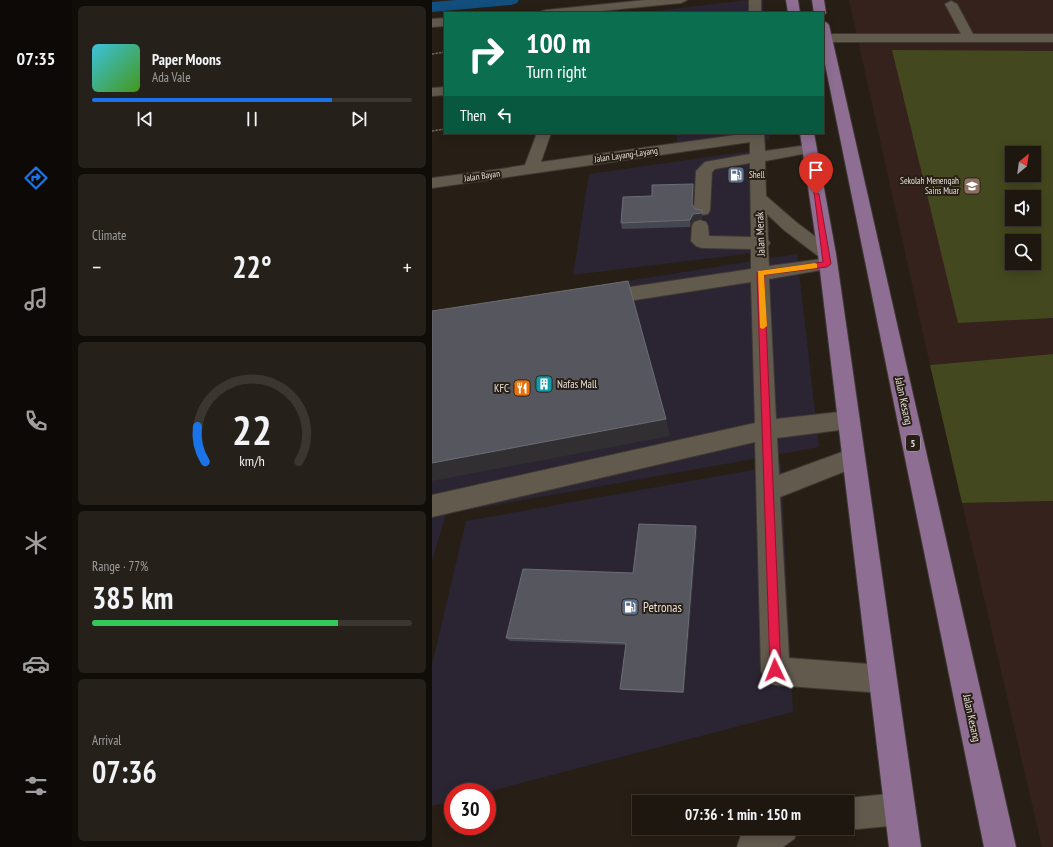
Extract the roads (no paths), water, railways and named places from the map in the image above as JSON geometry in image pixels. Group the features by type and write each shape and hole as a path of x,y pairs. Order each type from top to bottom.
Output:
{"main road":[{"path":"792,0 794,12"},
{"path":"818,0 820,12"},
{"name":"Jalan Kesang","path":"824,34 1000,847"},
{"path":"808,141 827,259 905,847"}],"street":[{"path":"568,12 589,11 681,0"},
{"path":"755,0 755,12"},
{"path":"951,4 969,38"},
{"path":"432,23 444,22"},
{"path":"824,34 969,38 1053,38"},
{"path":"432,92 444,91"},
{"path":"531,168 544,134"},
{"path":"664,150 665,134"},
{"path":"760,243 700,241 704,171 706,167 757,142 808,141"},
{"name":"Jalan Layang-Layang","path":"531,168 664,150 757,142"},
{"name":"Jalan Merak","path":"757,142 760,273 775,670 882,679"},
{"name":"Jalan Bayan","path":"432,183 501,174 531,168"},
{"path":"758,197 827,259"},
{"path":"588,301 760,273 827,259"},
{"path":"432,506 767,430 848,420"},
{"path":"769,490 853,458"},
{"path":"854,813 899,809"},
{"path":"753,847 772,835"}],"waterway":[{"path":"432,7 511,0"}],"place":[{"name":"Shell","path":"736,175"},
{"name":"Sekolah Menengah Sains Muar","path":"972,186"},
{"name":"Nafas Mall","path":"544,384"},
{"name":"KFC","path":"522,388"},
{"name":"Petronas","path":"630,607"}]}
